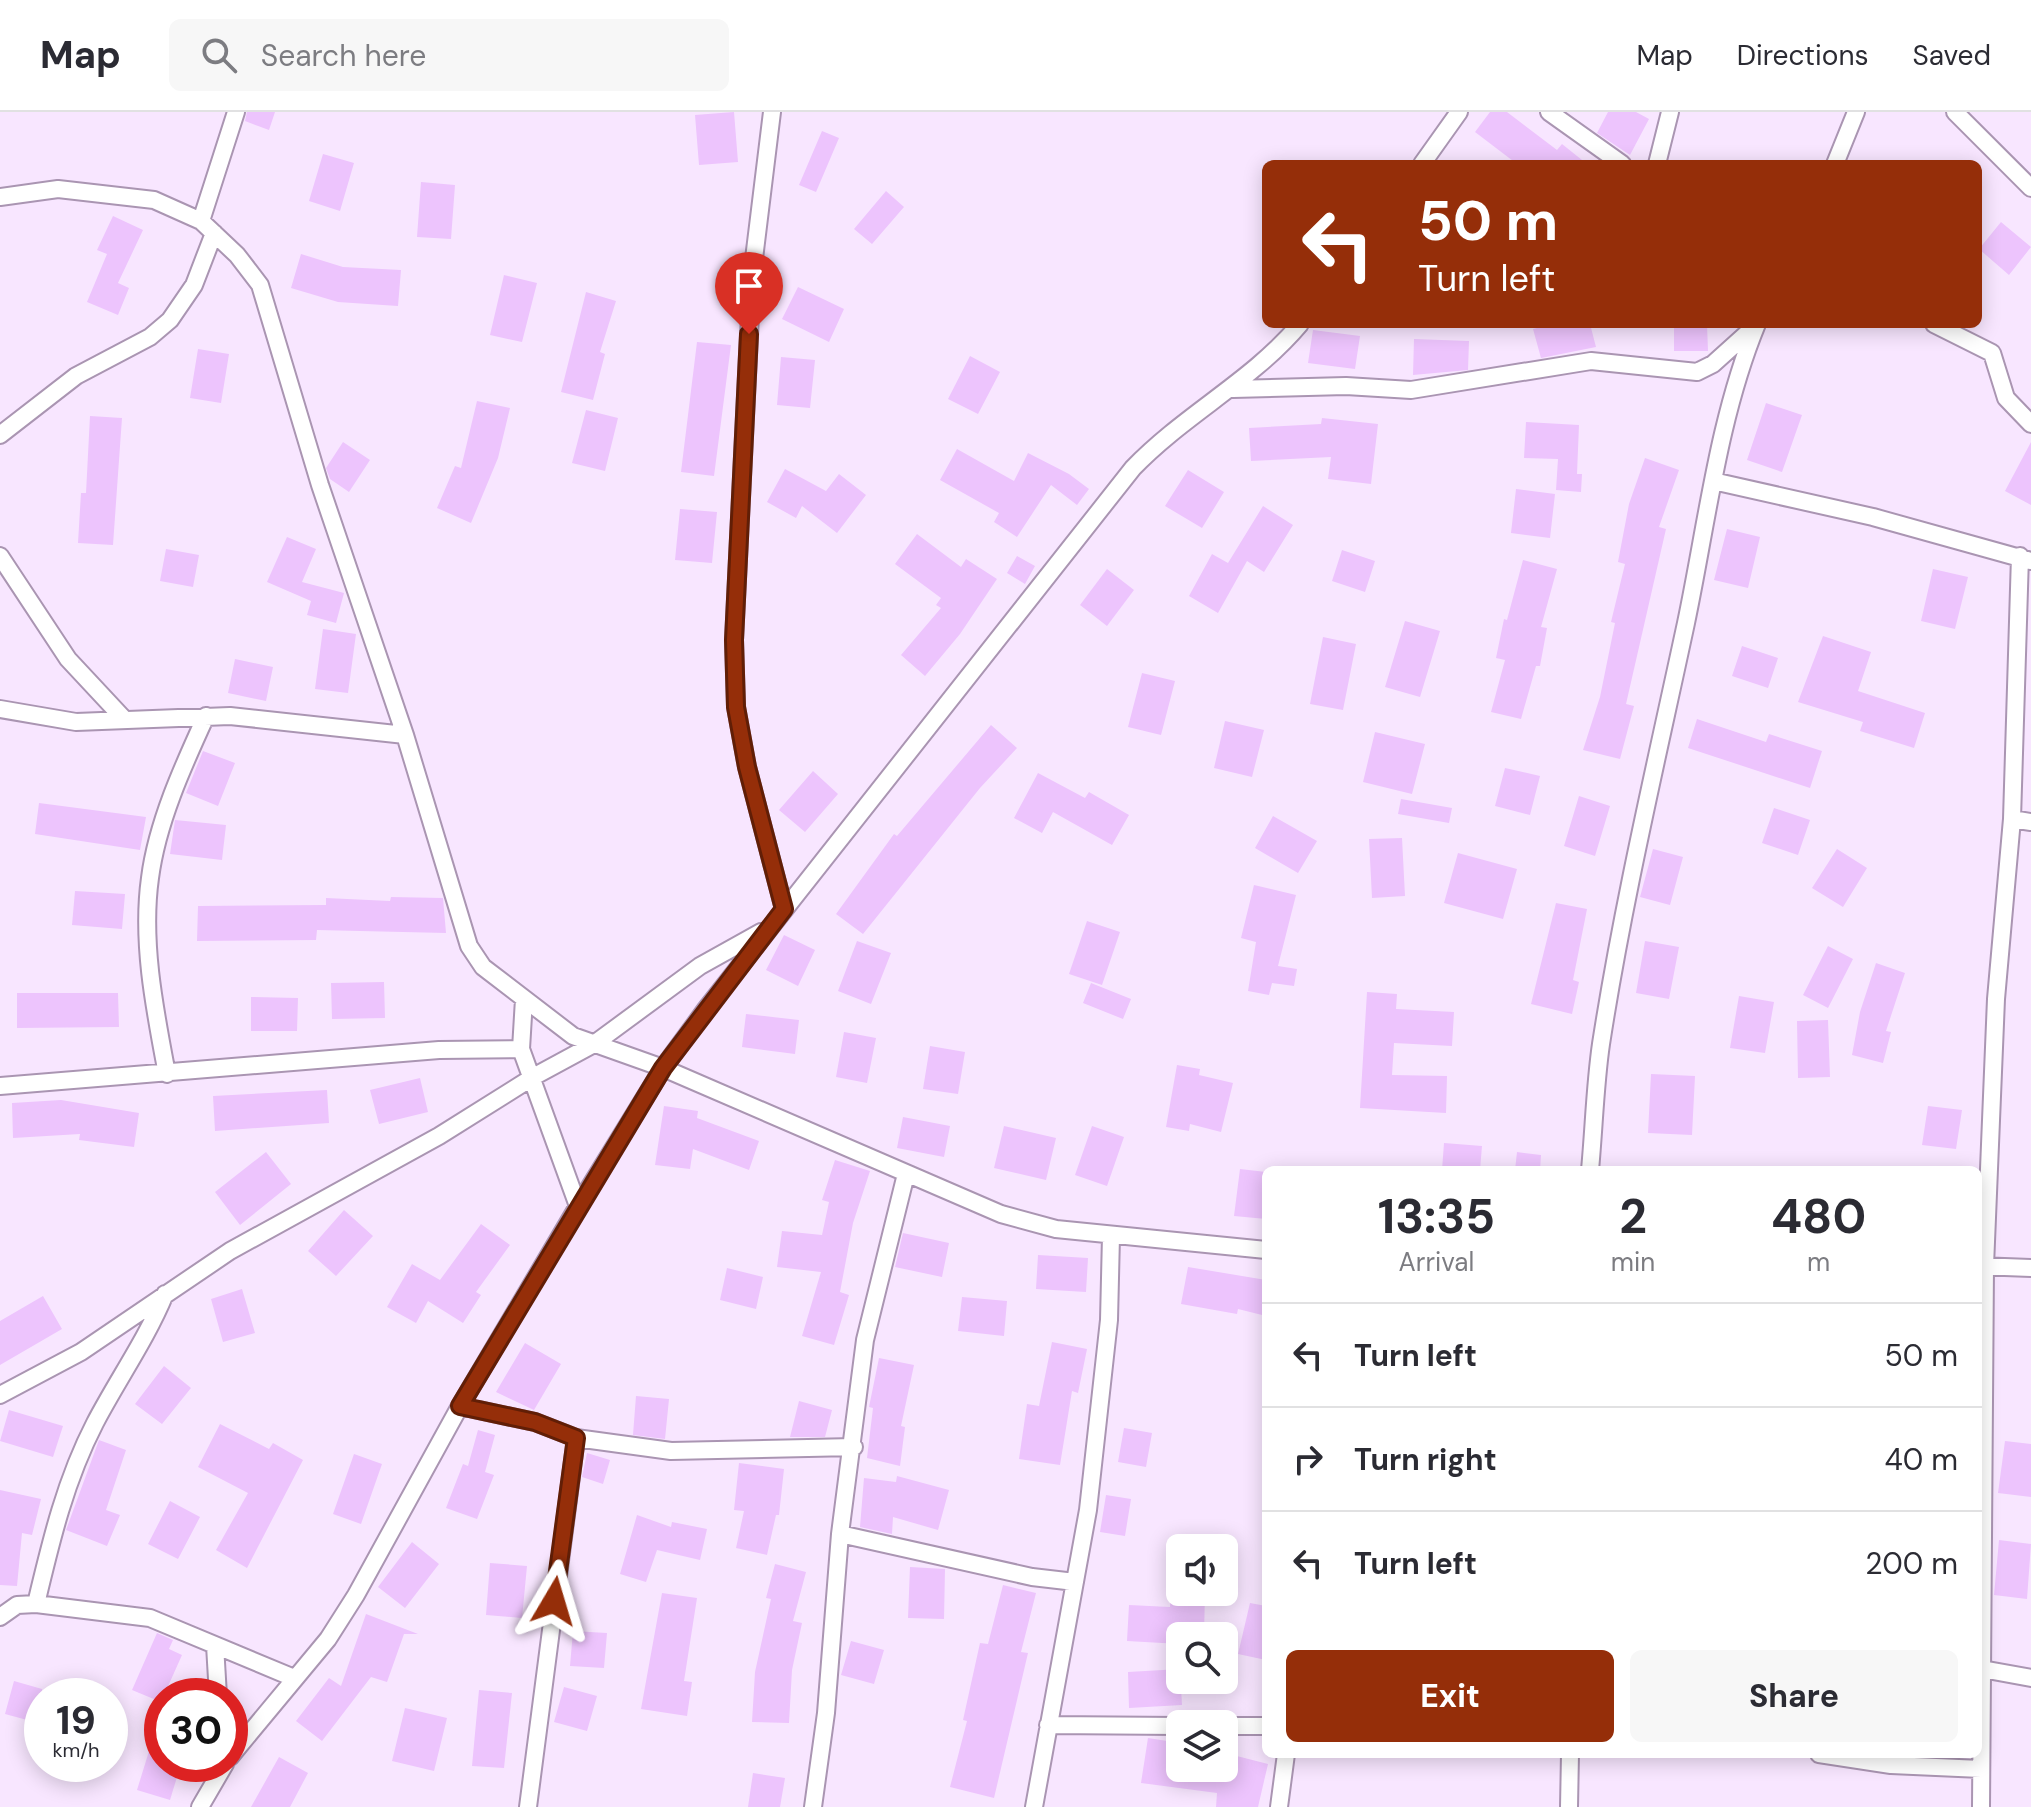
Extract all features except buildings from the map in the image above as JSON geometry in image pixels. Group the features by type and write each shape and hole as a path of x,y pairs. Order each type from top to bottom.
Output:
{"street":[{"path":"201,221 236,112"},
{"path":"772,112 752,275 734,640 736,707 747,767 784,909"},
{"path":"1425,160 1459,112"},
{"path":"1549,112 1616,160"},
{"path":"1658,160 1670,112"},
{"path":"1837,160 1856,112"},
{"path":"1955,112 2031,188"},
{"path":"0,197 58,189 154,200 201,221 251,271 269,306 320,485 405,735 469,946 483,967 573,1036 663,1068 1001,1214 1056,1229 1262,1250"},
{"path":"0,435 76,376 150,337 170,320 194,285 214,233"},
{"path":"248,1735 328,1639 356,1595 460,1406 663,1068 769,928 825,862 944,705 1133,468 1155,446 1266,361 1296,328"},
{"path":"1233,389 1346,386 1411,390 1591,361 1697,372 1713,364 1753,328"},
{"path":"1590,1166 1601,1047 1629,882 1713,481 1742,362 1755,328"},
{"path":"1942,328 1992,353 2006,398 2013,409 2031,424"},
{"path":"1713,481 1873,517 2025,558 2012,819 1996,999 1982,1248"},
{"path":"0,556 68,659 124,719"},
{"path":"0,709 76,722 206,716 405,735"},
{"path":"167,1074 153,1002 147,908 150,876 183,767 206,716"},
{"path":"2012,819 2031,822"},
{"path":"0,1395 81,1352 165,1293 255,1236 439,1136 533,1077 594,1044 700,966 769,928"},
{"path":"524,999 521,1049 578,1206"},
{"path":"0,1086 439,1050 521,1049"},
{"path":"813,1807 826,1713 840,1534 854,1447 865,1340 880,1266 906,1174"},
{"path":"1034,1807 1088,1510 1109,1320 1111,1236"},
{"path":"1982,1266 2031,1268"},
{"path":"36,1604 60,1503 94,1425 140,1349 165,1293"},
{"path":"460,1406 535,1422 576,1438 671,1451 854,1447"},
{"path":"528,1807 576,1438"},
{"path":"840,1534 1032,1577 1075,1582"},
{"path":"0,1617 17,1605 36,1604 150,1618 294,1678"},
{"path":"215,1645 217,1678"},
{"path":"1982,1669 2031,1678"},
{"path":"1048,1725 1166,1726"},
{"path":"1238,1726 1262,1726"},
{"path":"1279,1807 1285,1758"},
{"path":"1569,1807 1570,1758"},
{"path":"1845,1758 1891,1765 1981,1769"},
{"path":"1981,1758 1981,1807"},
{"path":"200,1807 215,1782"}],"route":[{"path":"554,1601 576,1438 535,1422 460,1406 663,1068 784,909 747,767 736,707 734,640 745,467 749,334"}]}
